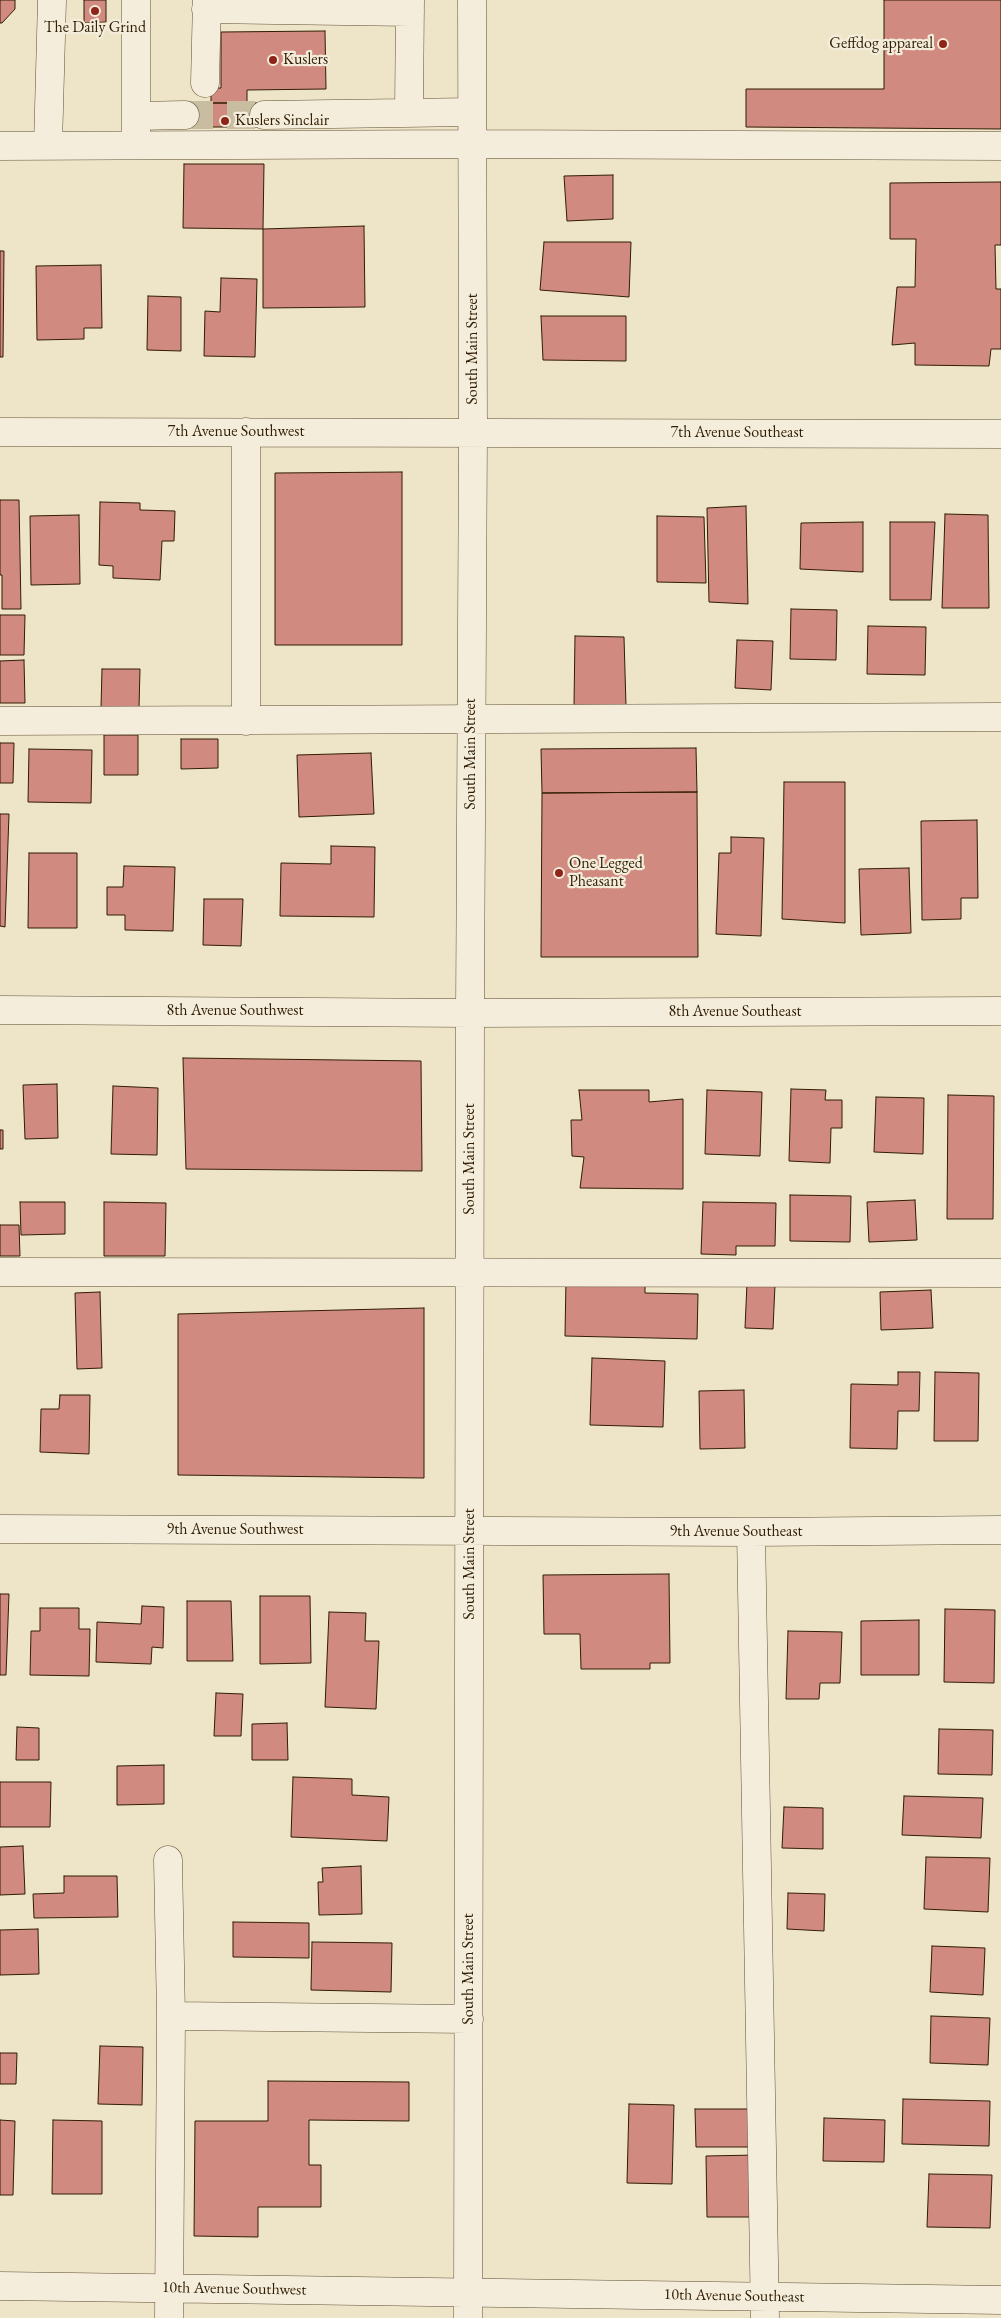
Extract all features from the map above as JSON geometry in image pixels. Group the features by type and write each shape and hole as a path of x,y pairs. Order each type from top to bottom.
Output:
{"street":[{"path":"48,146 52,0"},
{"path":"136,0 136,146"},
{"name":"South Main Street","path":"468,2318 473,432 472,0"},
{"path":"205,83 206,5 410,6 409,112"},
{"path":"264,114 472,112"},
{"path":"136,116 186,114"},
{"path":"0,146 472,144 1001,146"},
{"name":"7th Avenue Southwest","path":"0,432 473,432"},
{"path":"246,432 246,721"},
{"name":"7th Avenue Southeast","path":"473,432 1001,434"},
{"path":"0,721 1001,717"},
{"name":"8th Avenue Southwest","path":"0,1010 470,1012"},
{"name":"8th Avenue Southeast","path":"470,1012 1001,1012"},
{"path":"0,1272 1001,1273"},
{"name":"9th Avenue Southwest","path":"0,1528 470,1531"},
{"name":"9th Avenue Southeast","path":"470,1531 751,1532 1001,1530"},
{"path":"751,1532 765,2307"},
{"path":"168,1860 170,2016 169,2318"},
{"path":"170,2016 469,2019"},
{"name":"10th Avenue Southwest","path":"0,2286 468,2291"},
{"name":"10th Avenue Southeast","path":"468,2291 765,2307 1001,2300"}],"building":[{"path":"0,0 15,0 15,9 2,23 0,23"},
{"name":"The Daily Grind","path":"84,0 106,0 106,22 84,23"},
{"name":"Geffdog appareal","path":"884,0 1001,0 1001,129 746,127 746,89 884,89"},
{"name":"Kuslers","path":"325,31 326,89 247,90 247,103 211,103 211,88 221,88 221,32"},
{"name":"Kuslers Sinclair","path":"185,103 264,103 264,127 185,127"},
{"path":"184,164 264,164 263,229 183,228"},
{"path":"613,175 613,219 567,221 564,176"},
{"path":"1001,182 1001,245 995,245 996,289 1001,289 1001,349 991,349 989,366 915,365 915,343 892,345 897,287 915,287 916,239 890,239 890,183"},
{"path":"364,226 365,307 263,308 263,229"},
{"path":"544,242 631,242 629,297 540,290"},
{"path":"0,251 4,251 3,357 0,357"},
{"path":"101,265 102,328 84,328 84,339 37,340 36,266"},
{"path":"221,278 257,279 255,357 204,356 205,311 220,312"},
{"path":"148,296 181,297 181,351 147,350"},
{"path":"541,316 626,316 626,361 543,360"},
{"path":"402,472 402,645 275,645 275,473"},
{"path":"0,500 19,500 21,609 2,609"},
{"path":"100,502 140,503 140,510 175,511 174,541 162,541 160,580 113,578 113,566 99,565"},
{"path":"746,506 748,604 709,602 707,508"},
{"path":"945,514 988,515 989,608 942,608"},
{"path":"79,515 80,584 31,585 30,516"},
{"path":"657,516 704,517 706,583 657,582"},
{"path":"863,522 863,572 800,569 801,523"},
{"path":"890,522 935,522 931,600 890,600"},
{"path":"791,609 837,610 836,660 790,659"},
{"path":"0,615 25,615 24,655 0,655"},
{"path":"868,626 926,627 925,675 867,674"},
{"path":"575,636 624,637 626,706 574,705"},
{"path":"737,640 773,641 771,690 735,688"},
{"path":"24,660 25,703 0,703 0,661"},
{"path":"102,669 140,669 139,708 101,708"},
{"path":"104,735 138,735 138,775 104,775"},
{"path":"181,739 218,739 218,768 181,769"},
{"path":"0,743 14,743 13,783 0,783"},
{"path":"696,748 697,792 542,793 541,749"},
{"path":"29,749 92,750 91,803 28,802"},
{"path":"371,753 374,814 299,817 297,755"},
{"path":"784,782 845,782 845,923 782,919"},
{"path":"697,792 698,957 541,957 542,793"},
{"path":"0,814 9,814 5,927 0,926"},
{"path":"977,820 978,898 961,898 961,919 922,920 921,821"},
{"path":"731,837 764,838 761,936 716,934 719,853 731,853"},
{"path":"331,846 375,847 374,917 280,916 281,863 331,864"},
{"path":"29,853 77,853 77,928 28,928"},
{"path":"124,866 175,867 173,931 125,930 125,915 107,915 107,887 123,887"},
{"path":"909,868 911,933 861,935 859,869"},
{"path":"204,899 243,899 241,946 203,945"},
{"path":"183,1058 421,1061 422,1171 186,1169"},
{"path":"57,1084 58,1138 25,1139 23,1085"},
{"path":"113,1086 158,1088 157,1155 111,1154"},
{"path":"791,1089 826,1090 825,1100 842,1100 842,1128 831,1128 830,1163 789,1161"},
{"path":"579,1090 649,1090 649,1102 683,1099 683,1189 580,1188 584,1157 572,1156 571,1120 582,1120"},
{"path":"707,1090 762,1092 760,1156 705,1154"},
{"path":"948,1095 994,1096 993,1219 947,1219"},
{"path":"876,1097 924,1098 923,1154 874,1152"},
{"path":"0,1130 3,1130 3,1149 0,1149"},
{"path":"790,1195 851,1196 850,1242 790,1241"},
{"path":"915,1200 917,1240 869,1242 867,1202"},
{"path":"20,1202 65,1202 65,1234 21,1235"},
{"path":"104,1202 166,1203 165,1256 104,1256"},
{"path":"703,1202 776,1203 775,1246 736,1246 736,1255 701,1254"},
{"path":"0,1225 19,1225 20,1256 0,1256"},
{"path":"566,1279 645,1281 645,1293 698,1294 697,1339 565,1336"},
{"path":"747,1283 775,1285 773,1329 745,1328"},
{"path":"931,1290 933,1328 881,1330 880,1292"},
{"path":"100,1292 102,1368 77,1369 75,1293"},
{"path":"424,1308 424,1478 178,1475 178,1314"},
{"path":"592,1358 665,1361 663,1427 590,1425"},
{"path":"898,1372 920,1372 919,1411 898,1411 897,1449 850,1448 851,1384 898,1385"},
{"path":"935,1372 979,1373 978,1441 934,1441"},
{"path":"744,1390 745,1448 700,1449 699,1391"},
{"path":"60,1395 90,1395 89,1454 40,1452 41,1409 59,1409"},
{"path":"669,1574 670,1663 650,1663 650,1669 581,1669 580,1634 544,1634 543,1575"},
{"path":"0,1594 9,1594 6,1675 0,1675"},
{"path":"260,1596 310,1596 311,1663 260,1664"},
{"path":"187,1601 231,1601 233,1661 187,1661"},
{"path":"142,1606 164,1607 163,1648 152,1647 151,1664 96,1662 97,1622 141,1624"},
{"path":"40,1608 79,1608 79,1629 90,1629 89,1676 30,1675 31,1631 40,1631"},
{"path":"945,1609 995,1610 994,1683 944,1682"},
{"path":"329,1612 366,1613 365,1641 379,1641 376,1709 325,1707"},
{"path":"919,1620 919,1675 861,1675 861,1621"},
{"path":"788,1631 842,1632 840,1683 820,1683 819,1699 786,1699"},
{"path":"216,1693 243,1694 241,1736 214,1736"},
{"path":"287,1723 288,1760 252,1760 252,1724"},
{"path":"17,1727 39,1728 39,1760 16,1760"},
{"path":"939,1729 993,1730 992,1775 938,1774"},
{"path":"164,1765 164,1804 117,1805 117,1766"},
{"path":"293,1777 352,1779 352,1795 389,1797 387,1841 291,1837"},
{"path":"0,1782 51,1782 50,1827 0,1827"},
{"path":"904,1796 983,1798 981,1838 902,1835"},
{"path":"784,1807 823,1808 823,1849 782,1848"},
{"path":"23,1846 25,1894 0,1895 0,1847"},
{"path":"926,1857 990,1858 988,1912 924,1909"},
{"path":"361,1866 362,1914 319,1915 318,1882 323,1882 322,1868"},
{"path":"64,1876 117,1876 118,1917 34,1918 33,1894 64,1893"},
{"path":"788,1893 825,1894 824,1931 787,1929"},
{"path":"233,1922 309,1923 309,1958 233,1957"},
{"path":"38,1929 39,1974 0,1975 0,1930"},
{"path":"312,1942 392,1943 391,1992 311,1990"},
{"path":"932,1946 985,1948 983,1995 930,1992"},
{"path":"931,2016 990,2018 988,2065 930,2063"},
{"path":"100,2046 143,2047 142,2105 98,2104"},
{"path":"0,2053 17,2053 16,2084 0,2084"},
{"path":"268,2081 409,2082 409,2121 309,2120 309,2165 321,2165 321,2207 258,2207 258,2237 194,2236 195,2121 268,2121"},
{"path":"903,2099 990,2101 989,2146 902,2144"},
{"path":"629,2104 674,2105 672,2184 627,2183"},
{"path":"695,2109 750,2109 750,2147 696,2147"},
{"path":"824,2118 885,2120 884,2162 823,2161"},
{"path":"0,2120 15,2121 13,2195 0,2195"},
{"path":"53,2120 102,2121 102,2194 52,2194"},
{"path":"758,2155 759,2217 707,2217 706,2156"},
{"path":"929,2174 992,2175 990,2228 927,2227"}],"tunnel":[{"path":"185,115 264,115"}],"place":[{"name":"The Daily Grind","path":"95,11"},
{"name":"Geffdog appareal","path":"943,44"},
{"name":"Kuslers","path":"273,60"},
{"name":"Kuslers Sinclair","path":"225,121"},
{"name":"One Legged Pheasant","path":"559,873"}]}
